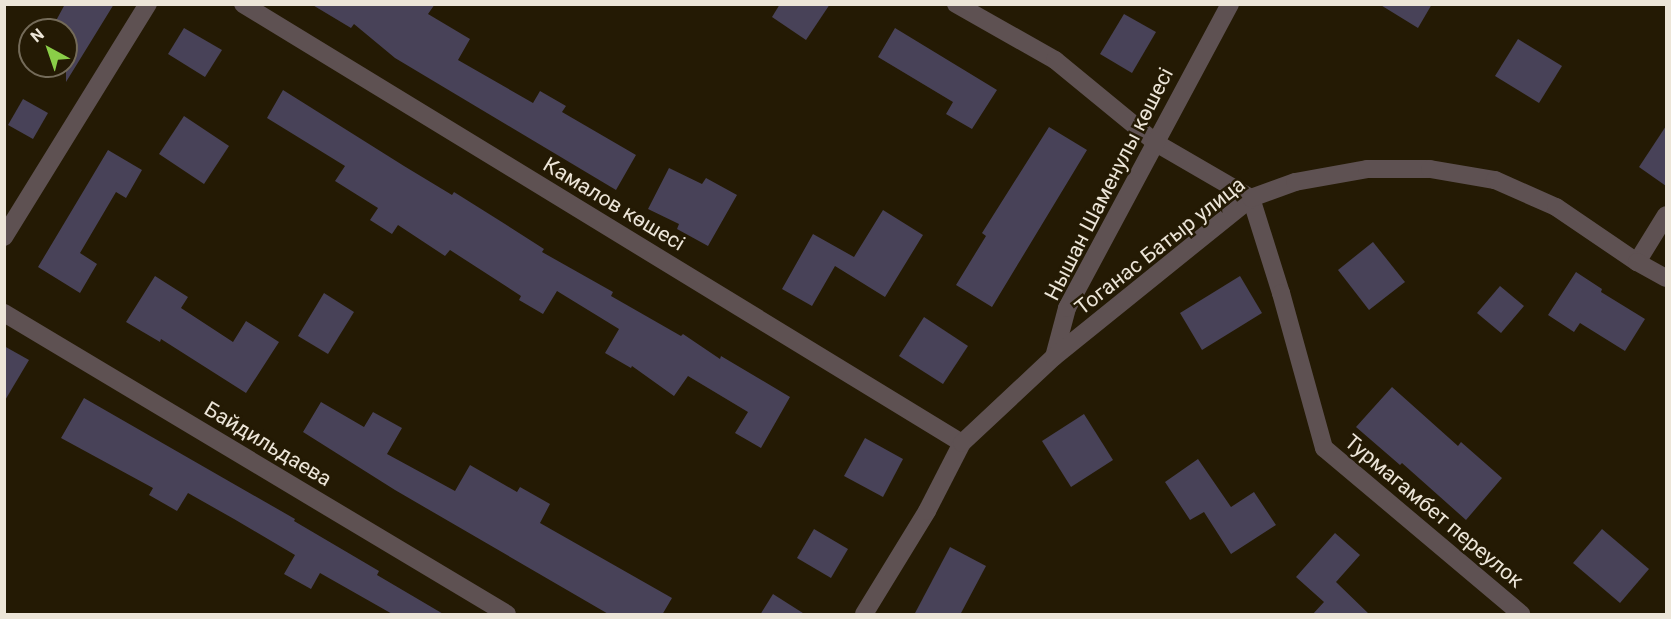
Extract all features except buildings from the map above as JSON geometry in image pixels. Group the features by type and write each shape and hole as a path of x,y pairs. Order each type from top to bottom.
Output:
{"street":[{"path":"4,237 148,4"},
{"name":"Камалов көшесі","path":"243,4 962,442"},
{"path":"956,4 1054,60 1156,143 1251,198"},
{"name":"Нышан Шаменулы көшесі","path":"1054,357 1067,308 1230,4"},
{"name":"Тоганас Батыр улица","path":"1054,357 1251,198 1294,182 1367,169 1430,169 1495,180 1557,207 1637,262 1666,278"},
{"name":"Турмагамбет переулок","path":"1251,198 1281,293 1324,448 1521,615"},
{"path":"1637,262 1666,215"},
{"name":"Байдильдаева","path":"4,313 507,615"},
{"path":"864,615 927,511 962,442 1054,357"}]}
